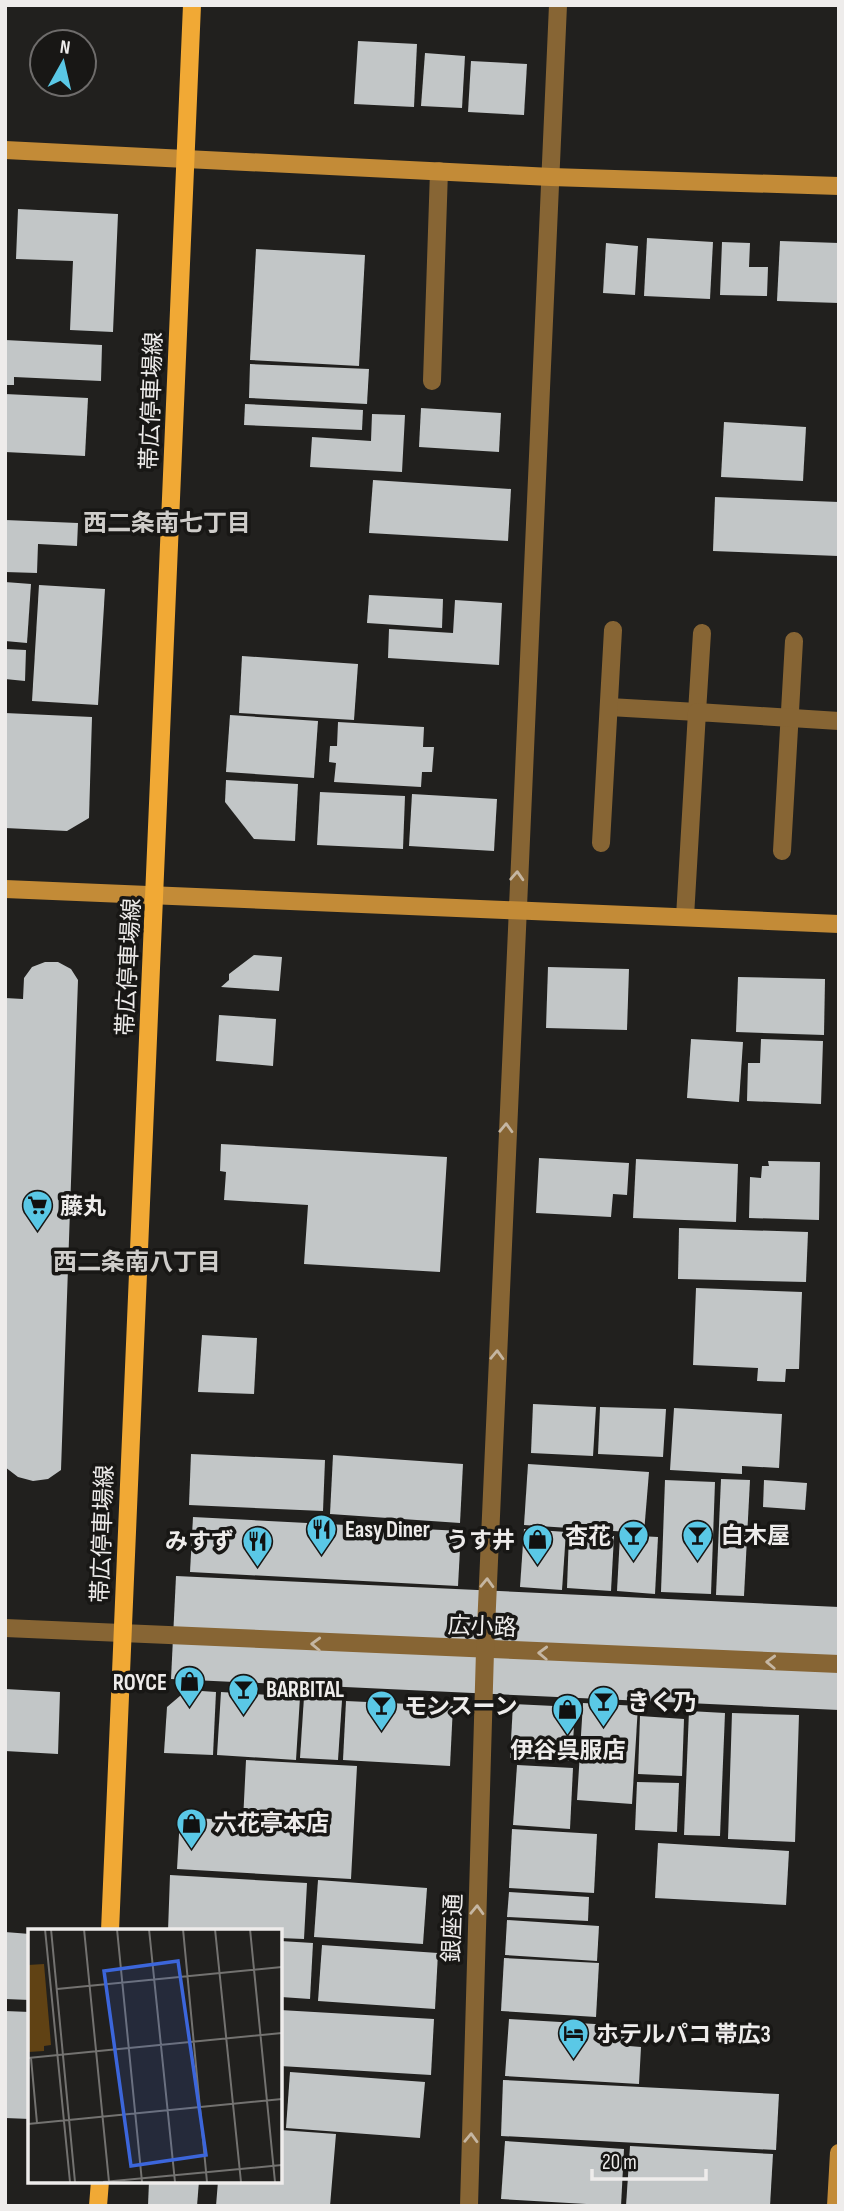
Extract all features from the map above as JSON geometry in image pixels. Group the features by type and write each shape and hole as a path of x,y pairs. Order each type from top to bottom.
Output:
{"main road":[{"name":"帯広停車場線","path":"110,1929 192,5"},
{"path":"99,2206 100,2183"}],"street":[{"name":"銀座通","path":"469,2206 485,1651 515,911 558,5"},
{"path":"5,150 551,177 839,186"},
{"path":"432,381 439,171"},
{"path":"601,843 614,630"},
{"path":"685,917 702,633"},
{"path":"782,851 794,641"},
{"path":"609,707 839,721"},
{"path":"5,889 839,924"},
{"name":"広小路","path":"5,1628 485,1651 839,1664"},
{"path":"836,2206 839,2153"}],"building":[{"path":"358,41 417,44 414,107 354,104"},
{"path":"425,53 465,56 462,108 421,106"},
{"path":"471,61 527,64 524,115 468,112"},
{"path":"18,209 118,214 113,332 70,330 73,261 16,259"},
{"path":"647,238 713,242 710,299 644,296"},
{"path":"780,241 839,243 839,303 777,301"},
{"path":"722,242 750,243 749,267 768,267 767,296 720,295"},
{"path":"606,243 638,246 635,295 603,293"},
{"path":"256,249 365,255 359,366 250,360"},
{"path":"5,340 102,345 101,381 14,377 14,385 5,385"},
{"path":"250,364 369,369 367,404 249,398"},
{"path":"5,394 88,398 85,456 5,452"},
{"path":"245,404 363,410 362,430 244,425"},
{"path":"421,408 501,413 499,452 419,447"},
{"path":"372,414 405,415 402,472 310,467 312,437 371,441"},
{"path":"724,422 806,427 803,481 721,477"},
{"path":"373,480 511,489 508,541 369,533"},
{"path":"715,497 839,502 838,556 713,551"},
{"path":"5,520 78,523 77,546 38,544 37,573 5,572"},
{"path":"5,582 31,584 27,643 5,641"},
{"path":"39,585 105,589 98,705 32,701"},
{"path":"369,595 443,599 442,628 367,623"},
{"path":"455,600 502,603 499,665 388,658 389,629 453,633"},
{"path":"5,649 26,650 25,681 5,679"},
{"path":"242,656 358,664 354,720 239,713"},
{"path":"5,713 92,717 89,818 67,831 5,828"},
{"path":"230,715 318,721 314,778 226,772"},
{"path":"338,722 424,727 423,747 434,747 432,772 422,772 421,787 334,782 336,763 329,762 330,746 337,746"},
{"path":"226,780 298,784 295,841 254,839 225,802"},
{"path":"320,792 405,796 403,849 317,845"},
{"path":"412,794 497,799 494,851 409,846"},
{"path":"254,955 282,957 279,991 221,987 229,980 229,974"},
{"name":"藤丸","path":"45,962 58,962 71,969 78,980 61,1470 48,1479 33,1481 18,1477 5,1467 5,998 23,999 24,978 32,967"},
{"path":"548,967 629,969 627,1030 546,1028"},
{"path":"738,977 825,979 824,1035 736,1032"},
{"path":"219,1015 276,1019 273,1066 216,1061"},
{"path":"691,1039 743,1042 739,1102 687,1098"},
{"path":"761,1039 823,1041 821,1104 747,1101 748,1063 760,1063"},
{"path":"221,1144 447,1157 440,1272 304,1264 308,1205 224,1200 226,1172 220,1171"},
{"path":"539,1158 629,1163 627,1195 613,1194 611,1217 536,1213"},
{"path":"636,1159 738,1164 736,1222 633,1218"},
{"path":"768,1161 820,1162 819,1220 749,1218 750,1177 761,1178 762,1166 769,1166"},
{"path":"679,1228 808,1232 806,1282 678,1279"},
{"path":"696,1288 802,1292 799,1369 786,1369 785,1382 757,1381 758,1368 693,1365"},
{"path":"202,1335 257,1338 254,1394 198,1392"},
{"path":"533,1404 596,1407 593,1456 531,1453"},
{"path":"600,1407 666,1409 663,1457 598,1454"},
{"path":"674,1408 782,1414 779,1468 742,1466 742,1474 670,1470"},
{"path":"191,1454 325,1460 323,1511 189,1505"},
{"path":"333,1455 463,1464 460,1523 330,1514"},
{"path":"528,1464 649,1472 644,1533 524,1525"},
{"path":"721,1479 750,1480 744,1596 716,1595"},
{"path":"665,1480 715,1482 711,1594 661,1592"},
{"path":"764,1480 807,1483 805,1510 763,1507"},
{"path":"193,1517 461,1531 458,1586 190,1572"},
{"path":"524,1529 566,1532 562,1590 520,1587"},
{"path":"569,1534 614,1536 611,1591 567,1588"},
{"path":"620,1535 658,1537 655,1594 617,1591"},
{"path":"176,1576 839,1607 839,1710 171,1679"},
{"path":"5,1689 60,1692 58,1754 5,1751"},
{"path":"187,1690 216,1692 213,1755 164,1753 167,1707"},
{"path":"221,1692 300,1697 296,1760 217,1755"},
{"path":"304,1697 342,1700 338,1760 300,1758"},
{"path":"346,1701 453,1706 450,1766 343,1760"},
{"path":"583,1703 638,1706 632,1804 577,1800"},
{"path":"513,1704 575,1707 572,1761 510,1758"},
{"path":"689,1711 725,1713 720,1836 684,1835"},
{"path":"732,1713 799,1715 795,1842 728,1839"},
{"path":"640,1716 684,1719 682,1776 638,1774"},
{"path":"246,1760 357,1766 351,1879 177,1869 180,1817 243,1821"},
{"path":"517,1765 573,1768 570,1829 513,1825"},
{"path":"637,1782 679,1783 677,1832 635,1830"},
{"path":"512,1829 597,1834 594,1893 509,1888"},
{"path":"658,1843 789,1851 786,1905 655,1898"},
{"path":"170,1875 307,1883 304,1939 282,1938 282,1929 168,1929"},
{"path":"318,1880 427,1888 423,1944 314,1937"},
{"path":"509,1892 589,1897 588,1921 507,1917"},
{"path":"507,1920 599,1926 597,1961 505,1955"},
{"path":"5,1932 28,1934 28,2000 5,1999"},
{"path":"282,1941 313,1943 310,1999 282,1997"},
{"path":"322,1945 438,1953 435,2009 318,2001"},
{"path":"504,1958 599,1963 596,2017 501,2011"},
{"path":"282,2010 434,2019 431,2075 282,2066"},
{"path":"5,2011 28,2012 28,2119 5,2118"},
{"name":"ホテルパコ 帯広3","path":"509,2019 629,2026 629,2046 641,2047 639,2084 505,2076"},
{"path":"290,2072 425,2082 420,2138 286,2128"},
{"path":"503,2080 779,2094 776,2150 501,2136"},
{"path":"282,2130 336,2134 330,2206 216,2206 218,2183 282,2183"},
{"path":"505,2141 624,2149 621,2206 501,2199"},
{"path":"630,2146 773,2154 770,2206 626,2206"},
{"path":"149,2183 199,2183 197,2206 148,2206"}],"place":[{"name":"藤丸","path":"37,1233"},
{"name":"Easy Diner","path":"322,1556"},
{"name":"白木屋","path":"698,1562"},
{"name":"杏花","path":"634,1563"},
{"name":"うす井","path":"538,1567"},
{"name":"みすず","path":"257,1568"},
{"name":"ROYCE","path":"190,1709"},
{"name":"BARBITAL","path":"243,1716"},
{"name":"きく乃","path":"604,1729"},
{"name":"モンスーン","path":"381,1733"},
{"name":"伊谷呉服店","path":"568,1736"},
{"name":"六花亭本店","path":"191,1850"},
{"name":"ホテルパコ 帯広3","path":"573,2061"}],"district":[{"name":"西二条南七丁目","path":"167,523"},
{"name":"西二条南八丁目","path":"137,1262"}]}
